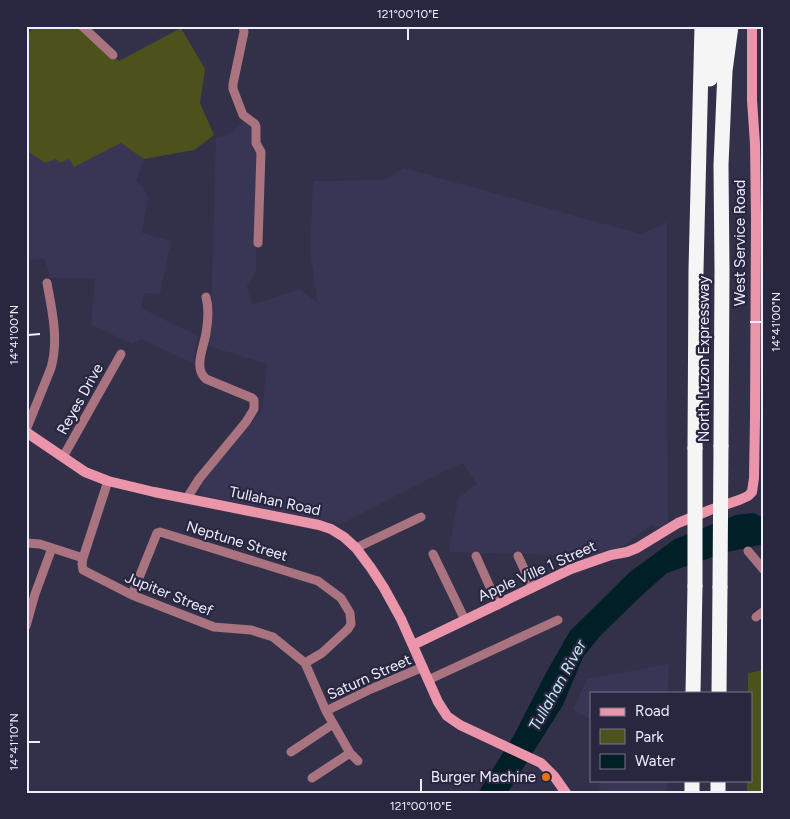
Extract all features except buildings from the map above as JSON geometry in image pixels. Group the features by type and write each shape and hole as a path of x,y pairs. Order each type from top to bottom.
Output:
{"highway":[{"name":"North Luzon Expressway","path":"693,692 696,270 702,26"},
{"name":"North Luzon Expressway","path":"699,164 716,26"},
{"name":"North Luzon Expressway","path":"719,692 721,165 725,71 731,26"}],"main road":[{"name":"West Service Road","path":"752,26 752,100 760,268 753,490"},
{"name":"Tullahan Road","path":"26,431 85,472 108,481 319,525 331,529 344,537 356,548 384,588 401,619 428,680 447,716 460,725 536,760 554,776 566,793"},
{"name":"Apple Ville 1 Street","path":"413,645 571,570 610,555 637,548 678,523 748,496 753,490"}],"street":[{"path":"82,26 113,55"},
{"path":"243,26 244,32 233,89 243,115 256,126 256,143 260,150 258,243"},
{"path":"26,431 54,358 54,330 46,282"},
{"path":"188,498 199,478 246,422 255,405 252,398 206,379 203,376 200,360 206,332 208,308 206,297"},
{"name":"Reyes Drive","path":"63,457 121,354"},
{"path":"26,543 40,544 83,558 108,481"},
{"path":"356,548 421,517"},
{"name":"Neptune Street","path":"132,595 157,533 160,532 318,581 341,598 350,613 351,624 322,653 305,663"},
{"path":"26,626 35,594 52,548"},
{"path":"748,551 764,570"},
{"path":"433,554 465,620"},
{"path":"476,556 498,605"},
{"path":"518,556 533,588"},
{"name":"Jupiter Streef","path":"83,558 83,570 132,595 214,628 251,630 273,637 305,663 333,724 350,753 358,761"},
{"path":"756,617 764,611"},
{"path":"428,680 558,620"},
{"name":"Saturn Street","path":"326,711 371,689 423,668"},
{"path":"290,752 333,724"},
{"path":"312,778 350,753"}],"shaded area":[{"path":"244,121 253,129 253,149 258,153 256,271 247,286 252,305 300,289 318,303 310,252 313,181 383,180 404,168 640,234 667,222 668,532 652,525 620,548 605,550 596,556 449,552 458,498 477,484 463,463 341,524 200,495 201,480 262,410 267,364 208,346 211,316 216,137 229,135"},
{"path":"121,143 144,159 136,181 144,188 148,198 142,233 171,241 160,294 144,293 141,308 198,336 193,363 141,339 133,344 91,325 95,278 50,278 45,259 26,260 26,150 45,163 56,158 69,159 74,166"},
{"path":"669,664 668,692 590,692 590,719 573,709 587,679"},
{"path":"601,782 667,782 667,793 605,793 598,788"}],"green space":[{"path":"34,26 79,26 119,61 181,28 205,69 200,103 214,135 194,150 144,159 121,143 74,167 69,159 59,163 56,159 45,163 26,150 26,38"},
{"path":"764,670 764,793 747,793 747,782 752,782 752,692 748,692 748,673"}],"water":[{"name":"Tullahan River","path":"754,513 764,518 764,544 727,552 667,573 600,636 583,657 563,705 508,792 478,793 514,735 570,631 630,572 675,539 736,515"}],"place":[{"name":"Burger Machine","path":"546,777"}]}
